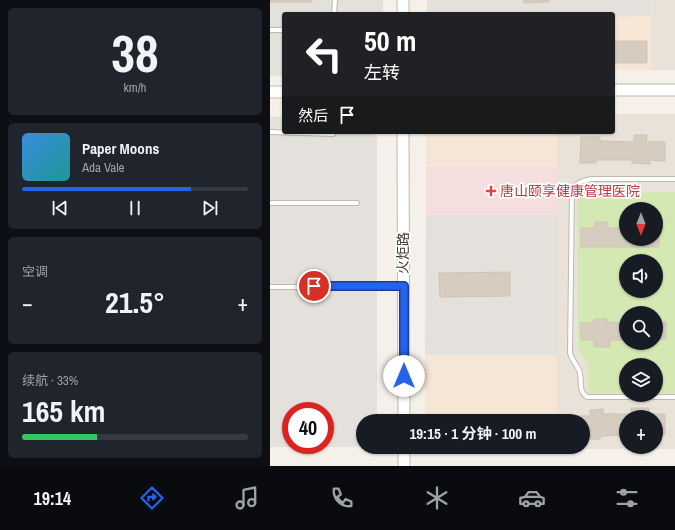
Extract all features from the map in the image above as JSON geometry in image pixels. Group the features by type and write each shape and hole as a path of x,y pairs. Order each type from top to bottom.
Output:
{"street":[{"path":"403,0 403,12"},
{"path":"615,90 675,90"},
{"path":"270,92 282,92"},
{"name":"火炬路","path":"403,134 404,414"},
{"path":"404,454 404,466"}],"lane":[{"path":"334,12 335,0"},
{"path":"270,30 282,30"},
{"path":"270,132 282,132"},
{"path":"675,180 591,179 576,184 572,189 570,337 570,353 572,361 579,369 581,390 587,397 675,397"},
{"path":"270,203 357,203"},
{"path":"270,286 404,286"}],"shaded area":[{"path":"270,0 383,0 383,12 282,12 282,76 270,76"},
{"path":"427,0 651,0 651,16 615,17 615,12 427,12"},
{"path":"651,0 675,0 675,70 651,70"},
{"path":"651,16 651,70 615,70 615,17"},
{"path":"615,114 675,114 675,449 663,449 663,410 619,410 619,449 590,449 590,414 557,414 557,134 615,134"},
{"path":"270,117 282,117 282,134 374,134 377,138 377,414 356,414 356,447 334,447 334,402 282,402 282,447 270,447"},
{"path":"426,134 557,134 557,167 426,167"},
{"name":"唐山颐享健康管理医院","path":"426,167 557,167 557,215 426,215"},
{"path":"426,215 557,215 557,355 425,355"},
{"path":"425,355 557,355 557,414 425,414"}],"green space":[{"path":"675,192 675,393 663,393 663,358 619,358 619,393 588,393 588,364 578,349 577,193"}],"building":[{"path":"270,0 312,0 312,2 270,2"},
{"path":"524,0 549,0 549,2 524,3"},
{"path":"615,41 647,41 647,63 615,63"},
{"path":"634,135 647,135 646,142 665,142 665,161 650,160 650,164 632,163 632,160 596,160 596,163 580,163 581,137 600,137 600,141 634,142"},
{"path":"595,222 608,222 608,228 619,228 619,246 659,247 581,247 581,228 595,228"},
{"path":"510,272 510,296 440,297 439,273"},
{"path":"594,319 607,319 607,323 619,322 619,340 610,340 610,347 594,347 594,340 581,340 580,323 594,323"},
{"path":"663,322 666,322 666,339 663,339"},
{"path":"631,408 649,408 649,410 631,410"},
{"path":"603,409 603,414 619,414 619,435 601,436 600,439 590,439 590,410"},
{"path":"663,414 665,414 665,434 663,434"}],"place":[{"name":"唐山颐享健康管理医院","path":"491,191"}],"route":[{"path":"314,286 404,286 404,376"}]}
